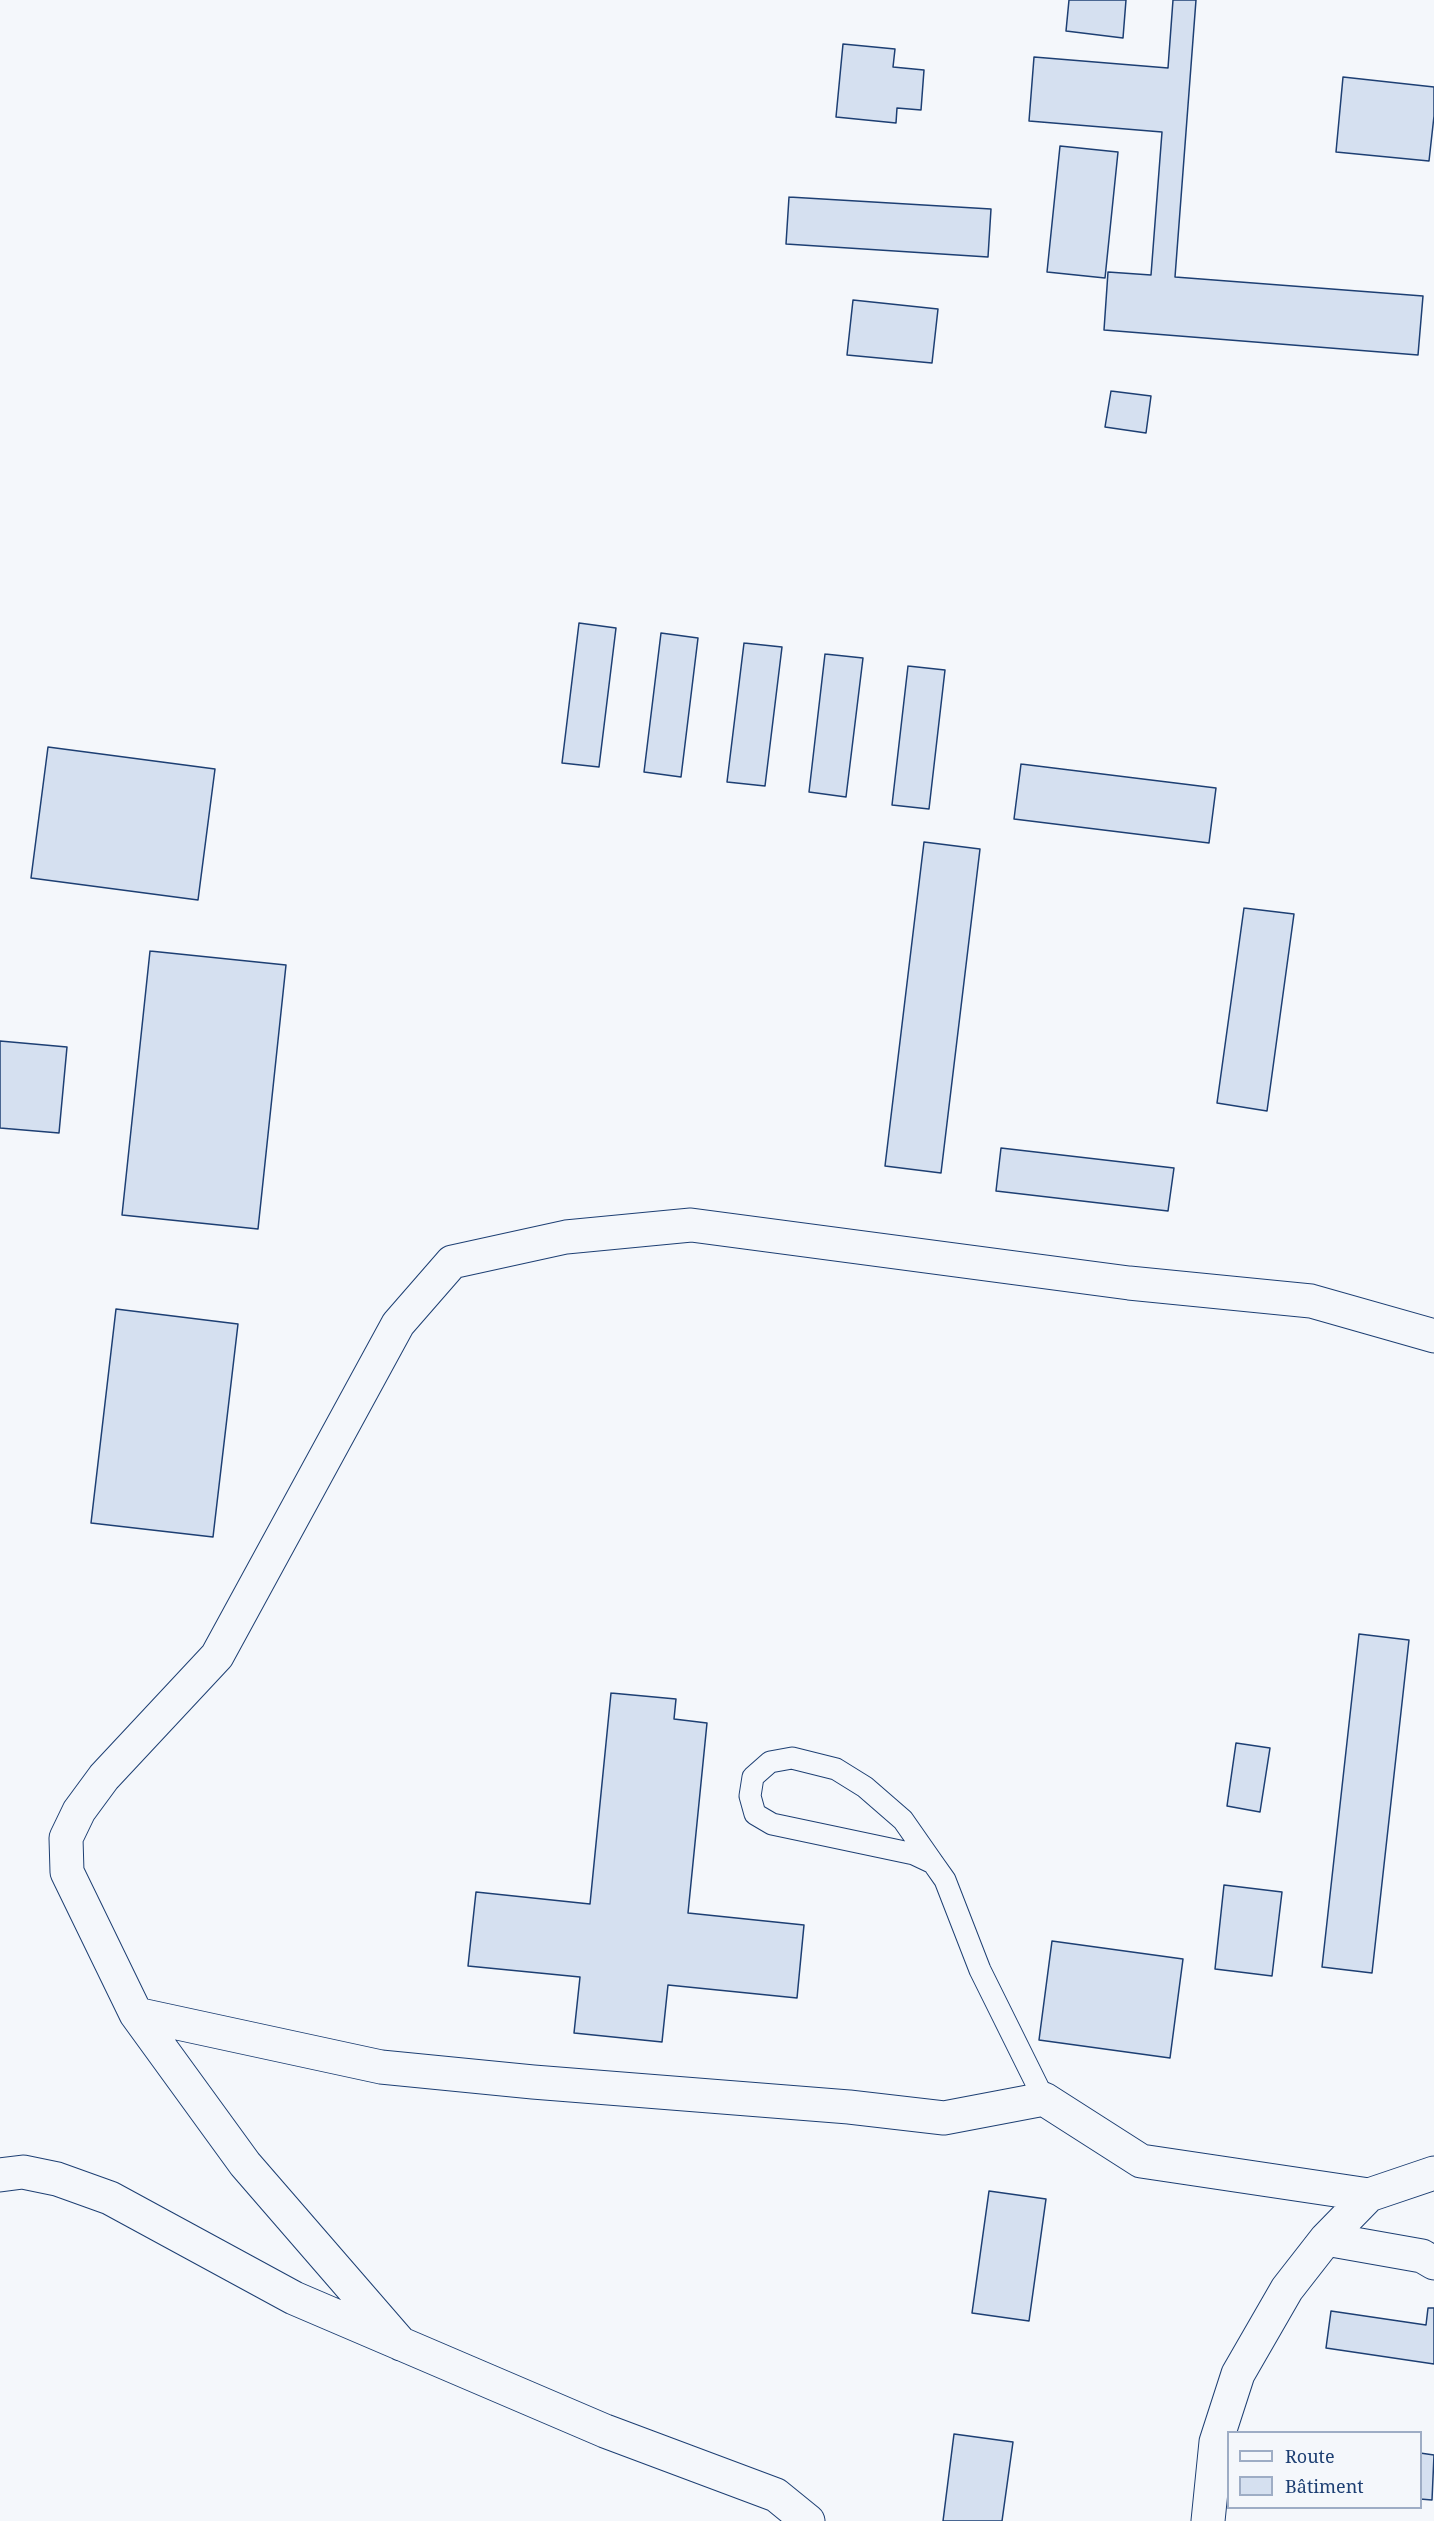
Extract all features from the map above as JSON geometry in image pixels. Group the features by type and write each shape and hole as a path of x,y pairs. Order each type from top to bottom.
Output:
{"street":[{"path":"401,2344 245,2164 136,2014 67,1872 66,1838 79,1811 104,1777 217,1656 398,1323 452,1262 566,1238 692,1225 1129,1283 1311,1301 1434,1336"},
{"path":"136,2014 381,2067 533,2082 944,2118 1044,2099 1141,2161 1369,2195"},
{"path":"1208,2521 1216,2442 1238,2374 1287,2289 1326,2239 1369,2195 1434,2170"},
{"path":"0,2175 24,2172 57,2179 110,2198 294,2298 605,2431 776,2495 808,2521"},
{"path":"1326,2239 1422,2256 1434,2263"}],"lane":[{"path":"933,1863 914,1854 772,1824 755,1814 750,1796 753,1777 770,1762 792,1758 836,1769 865,1787 903,1820 945,1880 980,1970 1044,2099"}],"building":[{"path":"1069,0 1126,0 1123,38 1066,31"},
{"path":"1173,0 1196,0 1175,277 1423,296 1418,355 1104,330 1108,272 1151,275 1162,132 1029,121 1034,57 1168,68"},
{"path":"843,44 895,49 893,67 924,70 921,110 897,108 896,123 836,117"},
{"path":"1343,77 1434,87 1434,116 1429,161 1336,152"},
{"path":"1060,146 1118,152 1105,278 1047,272"},
{"path":"789,197 991,209 988,257 786,244"},
{"path":"853,300 938,309 932,363 847,355"},
{"path":"1111,391 1151,396 1146,433 1105,427"},
{"path":"579,623 616,628 599,767 562,763"},
{"path":"661,633 698,638 681,777 644,772"},
{"path":"744,643 782,647 765,786 727,782"},
{"path":"825,654 863,658 846,797 809,792"},
{"path":"908,666 945,670 929,809 892,805"},
{"path":"48,747 215,769 198,900 31,878"},
{"path":"1021,764 1216,788 1209,843 1014,819"},
{"path":"924,842 980,849 941,1173 885,1166"},
{"path":"1244,908 1294,914 1267,1111 1217,1103"},
{"path":"150,951 286,965 258,1229 122,1215"},
{"path":"0,1041 67,1047 59,1133 0,1128"},
{"path":"1001,1148 1174,1168 1168,1211 996,1191"},
{"path":"116,1309 238,1324 213,1537 91,1523"},
{"path":"1359,1634 1409,1640 1372,1973 1322,1967"},
{"path":"611,1693 676,1699 674,1719 707,1723 688,1913 804,1925 797,1998 668,1985 662,2042 574,2033 580,1977 468,1966 476,1892 590,1904"},
{"path":"1236,1743 1270,1748 1260,1812 1227,1806"},
{"path":"1224,1885 1282,1892 1272,1976 1215,1969"},
{"path":"1052,1941 1183,1959 1170,2058 1039,2040"},
{"path":"989,2191 1046,2199 1029,2321 972,2313"},
{"path":"1428,2308 1434,2308 1434,2364 1326,2348 1331,2311 1426,2325"},
{"path":"954,2434 1013,2442 1002,2521 943,2521"},
{"path":"1422,2453 1434,2455 1432,2500 1422,2499"}]}
